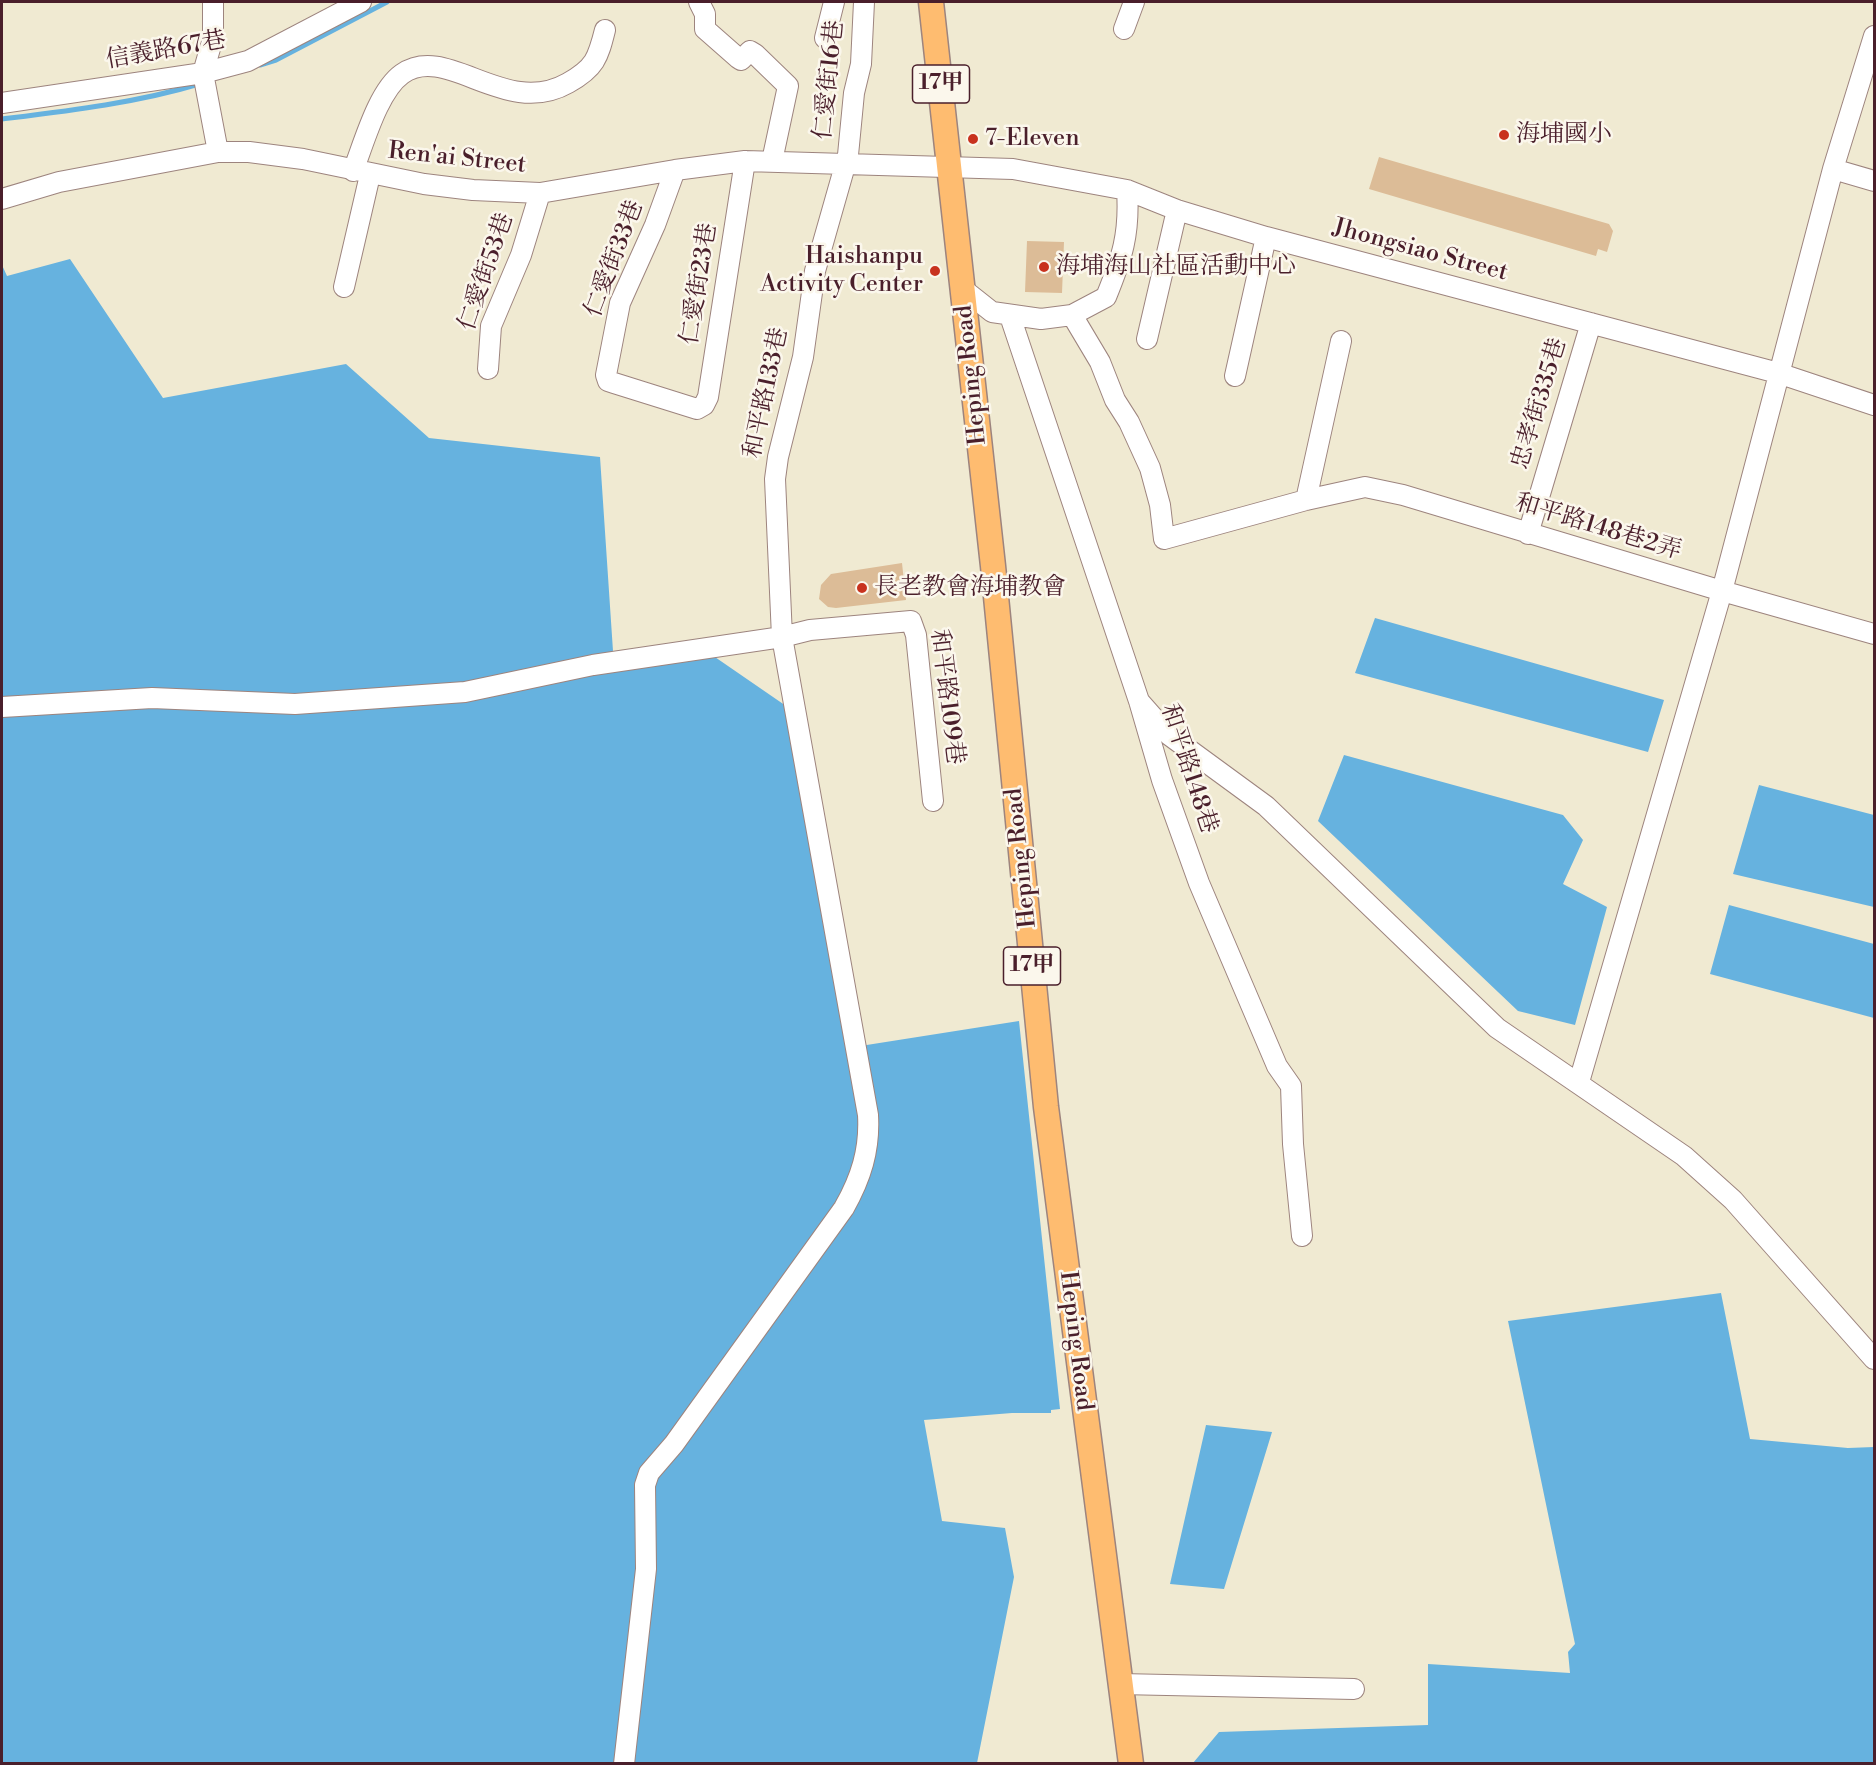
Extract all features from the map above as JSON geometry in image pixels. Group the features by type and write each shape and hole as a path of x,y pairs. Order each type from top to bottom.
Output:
{"main road":[{"name":"17甲","path":"931,2 949,166"},
{"name":"Heping Road","path":"949,166 994,578 1046,1107 1131,1764"}],"street":[{"path":"213,2 213,38 205,85 218,152"},
{"name":"信義路67巷","path":"2,103 205,85 361,2"},
{"name":"仁愛街16巷","path":"699,2 705,14 705,29 741,60 750,51 755,54 788,86 772,161"},
{"path":"825,38 834,2"},
{"name":"仁愛街16巷","path":"845,164 854,93 861,64 864,2"},
{"path":"1124,29 1134,2"},
{"path":"344,288 362,173 381,102 402,74 418,65 438,64 482,83 514,91 549,92 585,74 598,58 605,30"},
{"path":"1579,1082 1722,591 1833,169 1875,36"},
{"name":"Ren'ai Street","path":"2,199 59,182 218,152 249,152 303,159 362,173 473,190 540,193 675,170 745,162 949,166"},
{"name":"仁愛街23巷","path":"697,409 704,405 708,397 745,162"},
{"name":"和平路133巷","path":"624,1764 646,1569 645,1485 649,1473 674,1444 844,1208 857,1184 867,1154 868,1115 783,637 775,479 777,456 803,357 815,271 845,164"},
{"name":"Jhongsiao Street","path":"949,166 1013,169 1127,190 1177,210 1266,237 1778,373 1875,405"},
{"path":"1833,169 1875,181"},
{"name":"仁愛街33巷","path":"675,170 655,225 620,303 606,375 608,381 697,409"},
{"path":"963,289 992,312 1041,319 1072,315 1106,297 1127,237 1129,222 1127,190"},
{"name":"仁愛街53巷","path":"488,369 491,326 521,255 540,193"},
{"path":"1147,339 1177,210"},
{"path":"1235,376 1266,237"},
{"name":"和平路148巷2弄","path":"1072,315 1100,362 1115,400 1129,422 1150,468 1160,505 1164,539 1306,500 1365,487 1403,495 1528,534 1875,634"},
{"name":"和平路148巷","path":"1010,316 1139,701 1162,780 1199,883 1277,1066 1291,1086 1293,1144 1302,1236"},
{"name":"忠孝街335巷","path":"1528,534 1591,323"},
{"path":"1306,500 1341,341"},
{"name":"和平路109巷","path":"783,637 810,630 911,621 916,635 933,801"},
{"path":"2,707 152,698 295,704 465,692 593,665 783,637"},
{"path":"1139,701 1169,735 1266,806 1497,1028 1684,1156 1732,1200 1875,1359"},
{"path":"1120,1684 1354,1689"}],"water":[{"path":"70,259 163,398 346,364 429,438 600,457 614,666 712,655 789,708 854,1047 1019,1021 1060,1409 1051,1410 1051,1413 1012,1413 924,1420 942,1521 1005,1528 1014,1577 977,1763 2,1763 2,265 7,276"},
{"path":"1375,618 1664,700 1648,752 1355,673"},
{"path":"1344,755 1563,815 1583,840 1563,884 1607,907 1575,1025 1518,1011 1318,821"},
{"path":"1759,785 1874,815 1874,907 1733,874"},
{"path":"1729,905 1874,944 1874,1018 1710,974"},
{"path":"1721,1293 1750,1439 1848,1448 1874,1447 1874,1763 1193,1763 1219,1732 1428,1725 1428,1664 1570,1673 1568,1652 1575,1644 1508,1321"},
{"path":"1206,1425 1272,1432 1224,1589 1170,1584"}],"building":[{"path":"1379,157 1609,224 1613,231 1607,252 1598,249 1596,256 1369,189"},
{"name":"海埔海山社區活動中心","path":"1027,241 1064,242 1062,293 1025,292"},
{"name":"長老教會海埔教會","path":"902,563 906,600 836,608 828,607 819,599 821,585 831,574"}],"waterway":[{"path":"260,65 276,60 387,2"},
{"path":"2,119 126,101 199,84"}],"place":[{"name":"海埔國小","path":"1504,135"},
{"name":"7-Eleven","path":"973,139"},
{"name":"海埔海山社區活動中心","path":"1044,267"},
{"name":"Haishanpu Activity Center","path":"935,271"},
{"name":"長老教會海埔教會","path":"862,588"}]}
